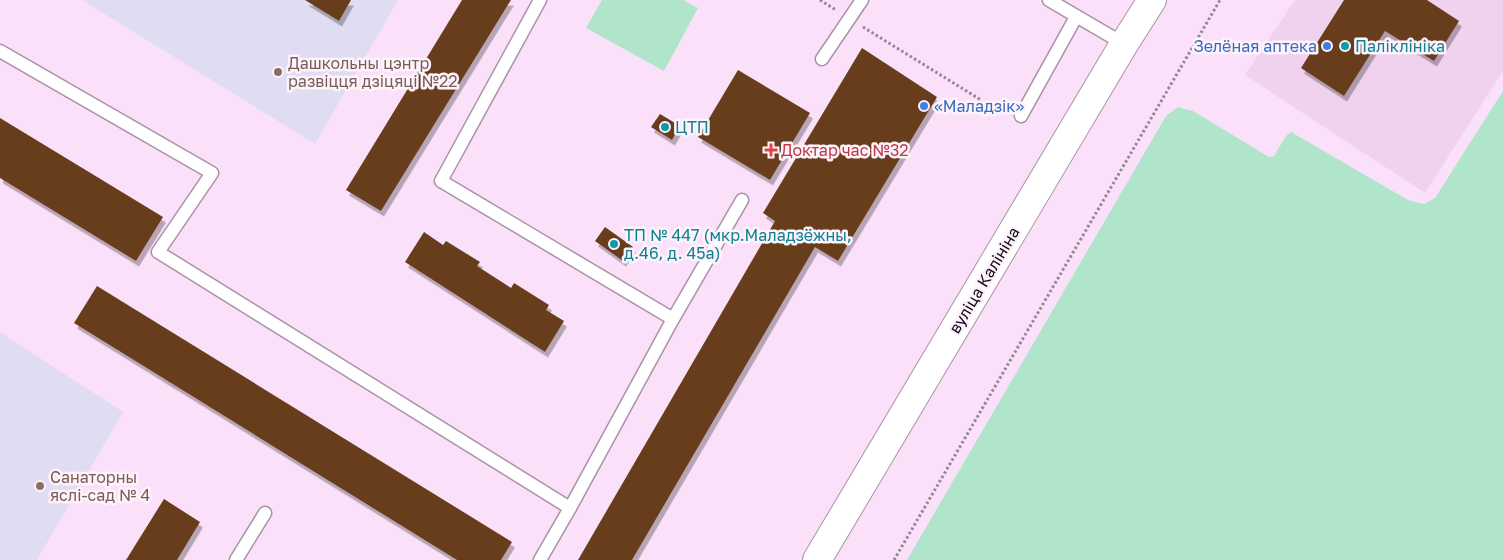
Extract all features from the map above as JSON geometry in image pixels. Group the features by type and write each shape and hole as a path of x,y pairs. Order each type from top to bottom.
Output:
{"main road":[{"name":"вуліца Калініна","path":"817,560 1152,0"}],"lane":[{"path":"540,0 441,181 673,319"},
{"path":"822,59 862,0"},
{"path":"1049,0 1124,44"},
{"path":"1021,116 1076,17"},
{"path":"0,51 212,173 158,252 570,508"},
{"path":"540,560 673,319 742,200"},
{"path":"236,560 265,513"}],"path":[{"path":"820,0 981,100"},
{"path":"894,560 1220,0"}],"shaded area":[{"name":"Дашкольны цэнтр развіцця дзіцяці №22","path":"82,0 398,0 315,144"},
{"path":"1295,0 1503,0 1503,71 1425,193 1245,75"},
{"name":"Санаторны яслі-сад № 4","path":"0,332 123,412 37,560 0,560"}],"green space":[{"path":"602,0 683,0 698,8 664,71 586,28"},
{"path":"1503,91 1503,560 907,560 1166,116 1178,107 1193,111 1269,157 1274,156 1286,136 1291,132 1408,200 1424,204 1435,198"}],"building":[{"path":"305,0 351,0 339,21"},
{"path":"462,0 511,0 381,211 346,190"},
{"name":"Паліклініка","path":"1344,0 1427,0 1459,21 1434,61 1385,31 1344,96 1301,68"},
{"path":"862,48 937,97 838,261 815,247 632,560 578,560 775,221 763,213"},
{"path":"738,70 810,113 770,180 698,137"},
{"name":"ЦТП","path":"660,114 680,126 672,140 651,127"},
{"path":"0,118 163,217 136,261 0,178"},
{"name":"ТП № 447 (мкр.Маладзёжны, д.46, д. 45а)","path":"605,227 633,247 623,261 595,241"},
{"path":"424,232 443,245 446,241 480,262 477,266 511,288 514,283 549,305 546,310 564,321 545,352 405,262"},
{"path":"97,286 512,542 501,560 457,560 74,323"},
{"path":"164,499 200,522 177,560 126,560"}],"place":[{"name":"Зелёная аптека","path":"1327,46"},
{"name":"Паліклініка","path":"1345,46"},
{"name":"Дашкольны цэнтр развіцця дзіцяці №22","path":"278,72"},
{"name":"«Маладзік»","path":"924,106"},
{"name":"ЦТП","path":"665,127"},
{"name":"Доктар час №32","path":"771,150"},
{"name":"ТП № 447 (мкр.Маладзёжны, д.46, д. 45а)","path":"614,244"},
{"name":"Санаторны яслі-сад № 4","path":"40,486"}]}
